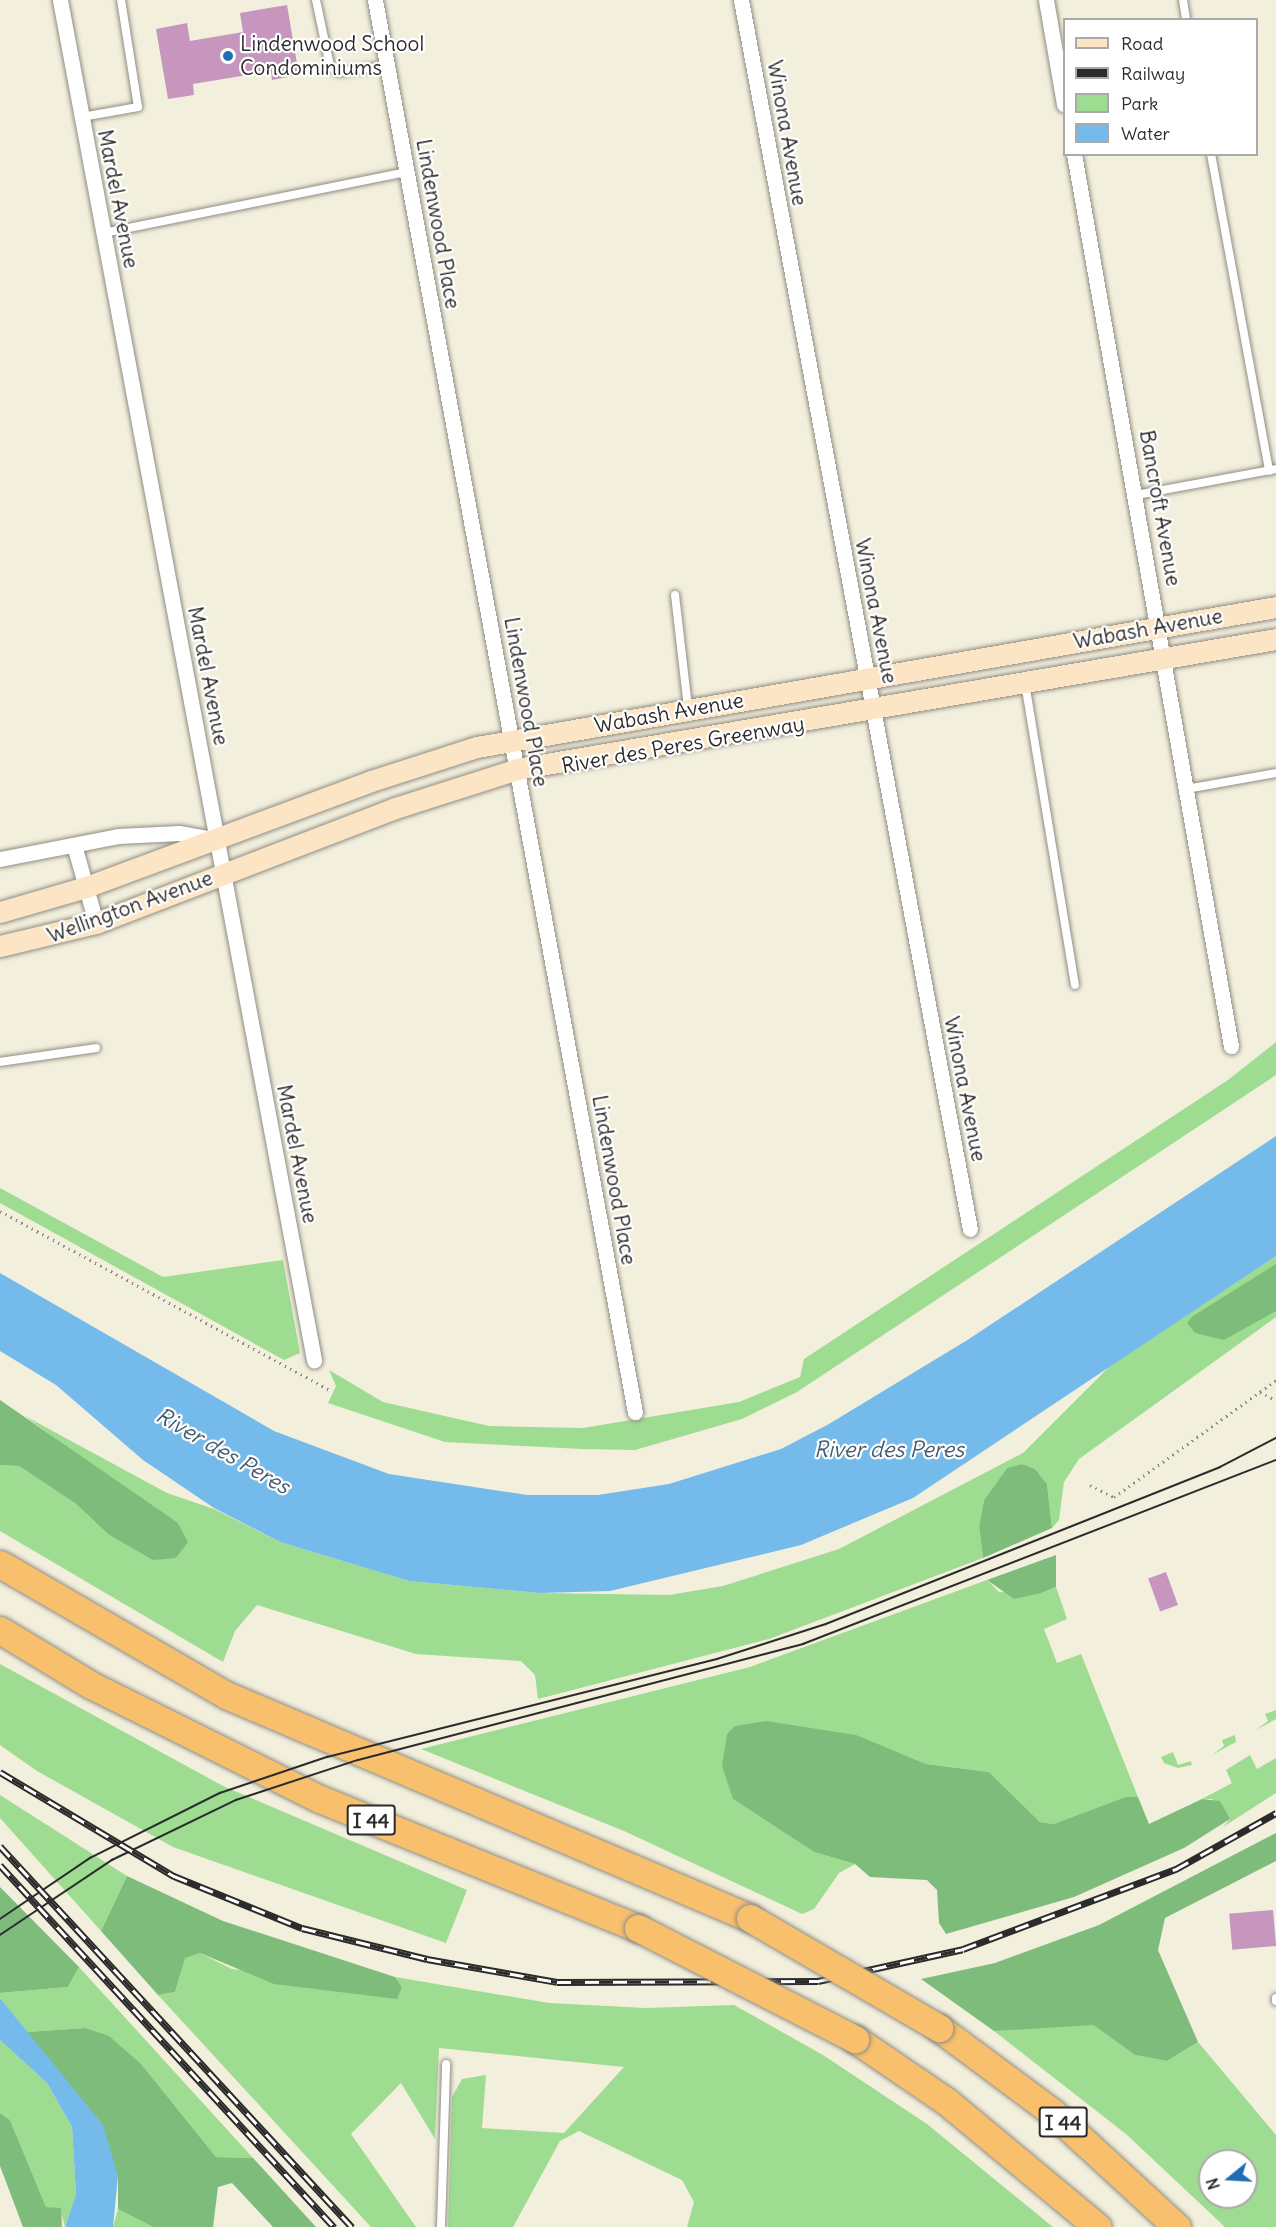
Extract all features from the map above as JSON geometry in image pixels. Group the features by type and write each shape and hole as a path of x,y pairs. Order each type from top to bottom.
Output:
{"highway":[{"name":"I 44","path":"0,1564 226,1695 750,1918 939,2028 1052,2112 1177,2227"},
{"name":"I 44","path":"0,1630 112,1695 320,1799 638,1928 855,2039 954,2107 1098,2227"}],"main road":[{"name":"Wabash Avenue","path":"217,840 371,781 512,742 1276,607"},
{"name":"Wabash Avenue","path":"224,873 517,769 873,710 1276,639"},
{"name":"Wellington Avenue","path":"0,912 86,887 217,840"},
{"name":"Wellington Avenue","path":"0,945 96,922 224,873"}],"street":[{"name":"Mardel Avenue","path":"60,0 314,1360"},
{"name":"Lindenwood Place","path":"375,0 635,1412"},
{"name":"Winona Avenue","path":"741,0 970,1229"},
{"path":"1046,0 1063,93"},
{"name":"Bancroft Avenue","path":"1074,156 1161,628 1186,789 1231,1046"},
{"path":"0,859 74,845 179,832 217,840"},
{"path":"74,845 96,922"}],"lane":[{"path":"82,117 138,106 121,0"},
{"path":"316,0 330,66 338,72 387,66"},
{"path":"1183,0 1186,18"},
{"path":"1136,495 1273,470 1211,156"},
{"path":"104,233 407,172"},
{"path":"675,596 689,709"},
{"path":"1025,683 1075,986"},
{"path":"1186,789 1276,773"},
{"path":"0,1062 96,1048"},
{"path":"441,2227 446,2064"}],"path":[{"path":"0,1211 329,1390"},
{"path":"1090,1485 1114,1497 1276,1380"},
{"path":"1260,1392 1276,1400"}],"green space":[{"path":"1276,1042 1276,1075 797,1392 742,1419 635,1450 582,1449 445,1442 328,1403 336,1386 329,1370 383,1402 489,1426 583,1428 739,1402 800,1377 804,1359 1228,1080"},
{"path":"0,1188 163,1277 283,1260 300,1353 284,1360 0,1203"},
{"path":"1276,1256 1276,1317 1079,1459 1064,1482 1059,1520 1052,1528 1047,1484 1035,1469 1022,1464 1007,1468 984,1500 979,1526 983,1558 769,1639 538,1699 535,1675 521,1661 416,1654 257,1605 235,1631 223,1662 0,1531 0,1465 19,1466 76,1504 108,1534 176,1558 187,1542 178,1523 150,1509 25,1416 167,1493 214,1509 280,1542 409,1581 540,1593 669,1595 723,1586 839,1549 1023,1453 1111,1365"},
{"path":"1276,1264 1276,1311 1224,1340 1195,1333 1187,1323 1193,1316"},
{"path":"0,1400 178,1523 188,1542 176,1558 153,1560 108,1534 76,1504 19,1466 0,1465"},
{"path":"1022,1464 1035,1469 1047,1484 1052,1528 983,1558 979,1526 984,1500 1007,1468"},
{"path":"1056,1555 1056,1587 1041,1593 1014,1599 987,1580"},
{"path":"987,1580 999,1592 1041,1593 1056,1587 1067,1619 1044,1629 1057,1663 1081,1654 1138,1797 1054,1824 1040,1822 989,1772 926,1764 856,1736 733,1799 814,1852 855,1864 839,1873 814,1909 802,1914 624,1831 421,1749 750,1667"},
{"path":"0,1664 223,1786 467,1890 446,1943 173,1847 37,1771 0,1745"},
{"path":"1276,1710 1276,1719 1256,1730 1268,1721 1265,1714"},
{"path":"766,1721 856,1735 926,1764 989,1772 1040,1822 1054,1824 1126,1797 1138,1797 1149,1824 1202,1799 1220,1801 1230,1819 1184,1848 1074,1897 946,1934 939,1923 937,1890 927,1880 870,1877 855,1864 814,1852 733,1799 722,1766 727,1734 735,1726"},
{"path":"1235,1735 1236,1742 1212,1755 1224,1746 1222,1740"},
{"path":"1173,1752 1178,1765 1191,1761 1192,1765 1178,1768 1164,1763 1161,1757"},
{"path":"1250,1755 1257,1769 1276,1758 1276,1793 1223,1827 1230,1819 1212,1799 1202,1799 1232,1783 1226,1770"},
{"path":"0,1795 127,1876 101,1931 0,1818"},
{"path":"1276,1833 1276,1861 1165,1918 1158,1950 1198,2042 1167,2061 1135,2055 1093,2025 994,2031 921,1979 995,1963 1099,1925"},
{"path":"127,1876 223,1921 395,1977 402,1987 397,1999 274,1984 200,1953 185,1958 175,1992 158,1995 101,1931"},
{"path":"0,1887 79,1967 68,1987 0,1993"},
{"path":"200,1953 232,1969 402,1987 395,1977 549,2003 646,2008 734,2005 823,2055 927,2124 1053,2227 687,2227 694,2202 682,2180 579,2131 560,2141 513,2227 448,2227 452,2097 462,2079 486,2075 482,2128 564,2133 624,2067 439,2048 435,2139 401,2083 351,2134 416,2227 371,2227 158,1995 175,1992 185,1957"},
{"path":"79,1967 253,2158 216,2157 142,2065 85,2028 27,2032 0,1998 0,1993 68,1987"},
{"path":"1064,2023 1093,2025 1135,2055 1167,2061 1198,2042 1276,2135 1276,2227 1225,2227 1206,2209 1258,2209 1258,2149 1198,2149 1198,2202 1126,2134 994,2031"},
{"path":"85,2028 109,2036 142,2065 216,2157 253,2158 316,2227 273,2227 232,2183 218,2187 213,2227 153,2227 118,2209 118,2176 27,2032"},
{"path":"0,2040 47,2083 72,2127 76,2194 65,2227 60,2209 46,2207 10,2120 0,2113"},
{"path":"0,2113 10,2120 46,2207 61,2208 62,2227 23,2227 0,2166"},
{"path":"118,2209 153,2227 113,2227"}],"water":[{"name":"River des Peres","path":"1276,1136 1276,1256 913,1498 801,1545 610,1591 540,1593 409,1581 280,1542 214,1508 143,1460 56,1385 0,1351 0,1273 274,1431 389,1474 527,1495 598,1495 669,1484 781,1449 829,1424 969,1339"},
{"path":"0,1998 103,2125 118,2176 113,2227 65,2227 76,2194 72,2127 47,2083 0,2040"}],"building":[{"name":"Lindenwood School Condominiums","path":"287,5 299,75 272,80 271,71 193,84 194,95 168,99 156,29 187,23 190,41 243,32 240,13"},
{"path":"1166,1572 1178,1605 1160,1611 1148,1578"},
{"path":"1273,1910 1276,1946 1232,1950 1229,1914"}],"tram line":[{"path":"0,1919 90,1858 220,1793 327,1757 717,1659 826,1624 1220,1467 1276,1438"},
{"path":"0,1935 112,1860 236,1800 358,1760 803,1644 1276,1460"}],"railway":[{"path":"0,1772 174,1876 302,1928 427,1959 557,1982 818,1981 963,1949 1176,1869 1276,1813"},
{"path":"0,1846 352,2227"},
{"path":"0,1865 334,2227"}],"place":[{"name":"Lindenwood School Condominiums","path":"228,56"}]}
